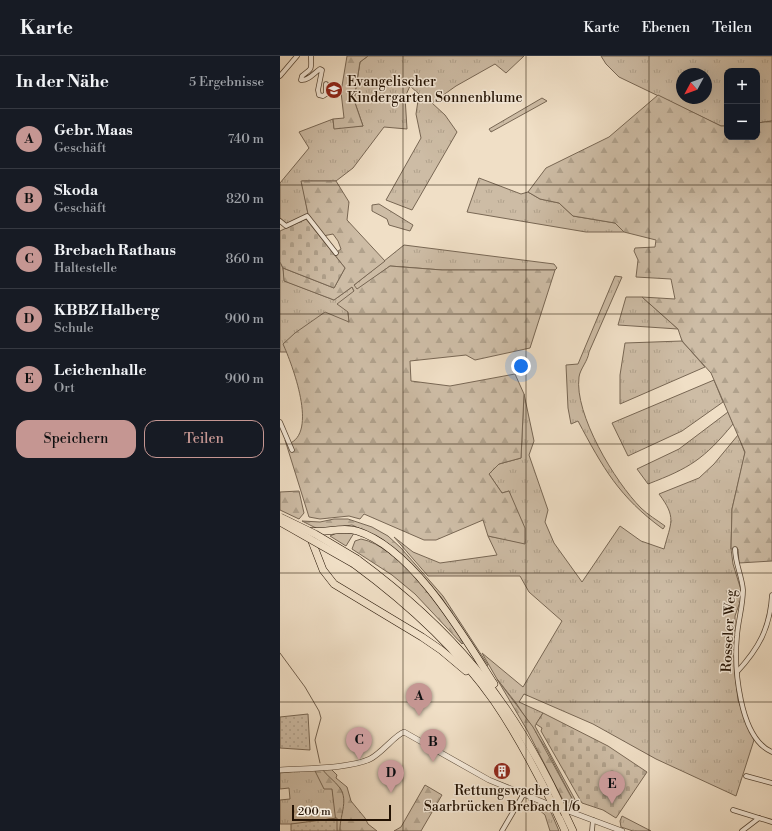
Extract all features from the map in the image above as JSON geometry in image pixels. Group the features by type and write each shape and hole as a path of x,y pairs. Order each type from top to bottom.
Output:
{"highway":[{"path":"280,519 302,530 312,539 328,578 339,588 391,617 428,641 459,664 485,689"},
{"path":"280,519 356,561 412,602 447,635 479,671 509,712 536,755 558,807 565,831"},
{"path":"302,530 316,532 336,529 357,531 380,542 401,560 426,585 459,628 498,689 509,712"},
{"path":"320,561 319,549 321,542 336,529"},
{"path":"356,561 424,621 464,662 485,689 516,737 551,801 565,814 573,831"}],"street":[{"path":"280,76 297,56"},
{"path":"311,56 312,66 310,71 302,76 301,80 313,76 320,69 322,70 318,90 319,94 322,96 326,94 326,84"},
{"path":"280,221 286,226 307,216 336,253"},
{"path":"280,422 292,450"},
{"name":"Rosseler Weg","path":"735,549 736,562 743,591 737,634 737,672 741,701 759,743 772,752"},
{"path":"737,672 754,654 761,641 768,620 772,595"},
{"path":"280,770 353,764 366,761 382,751 398,735 404,732 489,780 523,795 622,831"},
{"path":"746,776 772,783"},
{"path":"502,831 523,795"},
{"path":"733,810 772,822"},
{"path":"742,831 759,818"},
{"path":"592,831 593,820"}],"green space":[{"path":"347,56 368,56 360,62 354,100 363,126 334,129 333,119 344,118 341,92"},
{"path":"368,56 524,56 506,73 495,64 456,86 432,103 445,115 457,132 412,210 386,200 421,138 416,114 419,94 410,86 405,97 407,129 384,127 353,168 336,181 302,181 308,214 287,224 280,218 280,183 309,148 299,132 333,119 334,128 363,126 354,100 360,62"},
{"path":"601,56 772,56 772,121 760,123 760,68 724,68 724,126 721,126 619,77 606,64"},
{"path":"658,95 721,126 724,126 724,140 760,140 760,123 772,121 772,561 739,563 738,549 731,549 732,509 745,452 711,373 682,341 678,329 642,297 675,299 671,279 636,277 638,260 634,251 635,248 655,247 656,240 624,232 615,223 573,216 559,203 540,199 528,192 546,168 609,137"},
{"path":"542,98 547,101 491,132 489,129"},
{"path":"479,178 521,194 528,192 540,199 559,203 573,216 615,223 624,232 586,232 467,212"},
{"path":"301,181 336,181 349,202 347,220 385,261 354,285 357,289 390,266 442,270 555,270 530,348 475,360 466,355 410,361 411,381 450,386 515,374 524,394 521,458 499,464 489,474 502,493 509,491 525,528 525,544 488,536 483,520 436,540 424,540 364,514 360,519 349,516 320,519 309,517 285,440 288,444 297,438 302,427 302,413 297,382 283,344 295,333 325,312 349,322 348,312 337,304 354,291 352,287 334,300 284,281 283,268 334,288 345,268 334,254 341,249 338,241 333,234 323,236 308,214"},
{"path":"379,204 413,225 410,231 389,225 387,219 372,211 372,205"},
{"path":"306,219 345,268 334,288 283,268 280,262 280,231"},
{"path":"404,245 554,264 557,268 555,270 442,270 390,266 357,290 353,286"},
{"path":"280,262 283,268 285,281 334,300 352,287 354,291 348,312 349,322 287,352 280,352"},
{"path":"615,276 622,277 580,374 579,392 590,428 598,447 609,465 620,482 644,511 665,526 663,529 635,505 613,481 578,421 571,424 568,408 566,365 578,364"},
{"path":"626,297 642,297 678,329 618,325"},
{"path":"682,341 705,367 620,404 620,375 625,343"},
{"path":"714,380 723,402 682,431 628,456 612,423"},
{"path":"524,394 534,441 529,455 548,510 545,522 554,543 582,582 620,526 641,541 664,549 671,520 665,502 659,494 699,478 714,464 738,435 745,453 732,509 731,549 733,564 741,590 741,599 735,616 735,674 738,700 754,740 736,796 656,759 593,724 524,694 519,702 543,713 535,726 578,805 577,809 574,810 566,806 575,804 547,750 516,703 497,679 482,653 523,687 562,621 529,592 520,576 428,576 394,537 413,552 440,563 497,555 488,536 524,543 509,491 502,493 489,474 499,464 521,458"},
{"path":"728,412 733,424 713,446 686,467 648,484 637,469 679,449"},
{"path":"299,491 304,513 299,519 280,510 280,492"},
{"path":"334,519 348,519 372,527 388,536 401,548 443,596 488,665 486,666 441,597 397,551 382,539 352,525 320,530 302,521 320,522"},
{"path":"339,532 354,533 346,546 330,536"},
{"path":"361,539 375,544 405,566 444,614 464,642 462,644 415,594 392,575 352,549 355,541"},
{"path":"497,679 533,727 575,804 566,806 527,730"},
{"path":"543,713 608,746 647,772 616,818 603,810 582,803 541,731 542,728 536,724"},
{"path":"308,714 310,750 280,748 280,717"},
{"path":"330,768 337,775 336,778 347,787 351,801 368,824 377,831 337,831 332,789 324,789 314,769"},
{"path":"314,769 332,788 337,818 296,824 280,824 280,800 290,799 289,788 280,789 280,773"},
{"path":"425,785 442,795 421,831 394,831 401,827"},
{"path":"528,800 539,805 541,810 550,810 559,831 550,831 545,815"},
{"path":"622,816 651,831 633,831 621,827 620,821"},
{"path":"337,818 337,831 291,831 291,824"}],"waterway":[{"path":"280,653 305,687 319,711 321,718 315,740 320,763"},
{"path":"322,769 338,785 343,793 344,804 340,831"}],"place":[{"name":"Evangelischer Kindergarten Sonnenblume","path":"334,90"},
{"name":"Gebr. Maas","path":"419,716"},
{"name":"Brebach Rathaus","path":"359,760"},
{"name":"Skoda","path":"433,762"},
{"name":"Rettungswache Saarbrücken Brebach 1/6","path":"502,771"},
{"name":"KBBZ Halberg","path":"391,793"},
{"name":"Leichenhalle","path":"612,804"}]}
